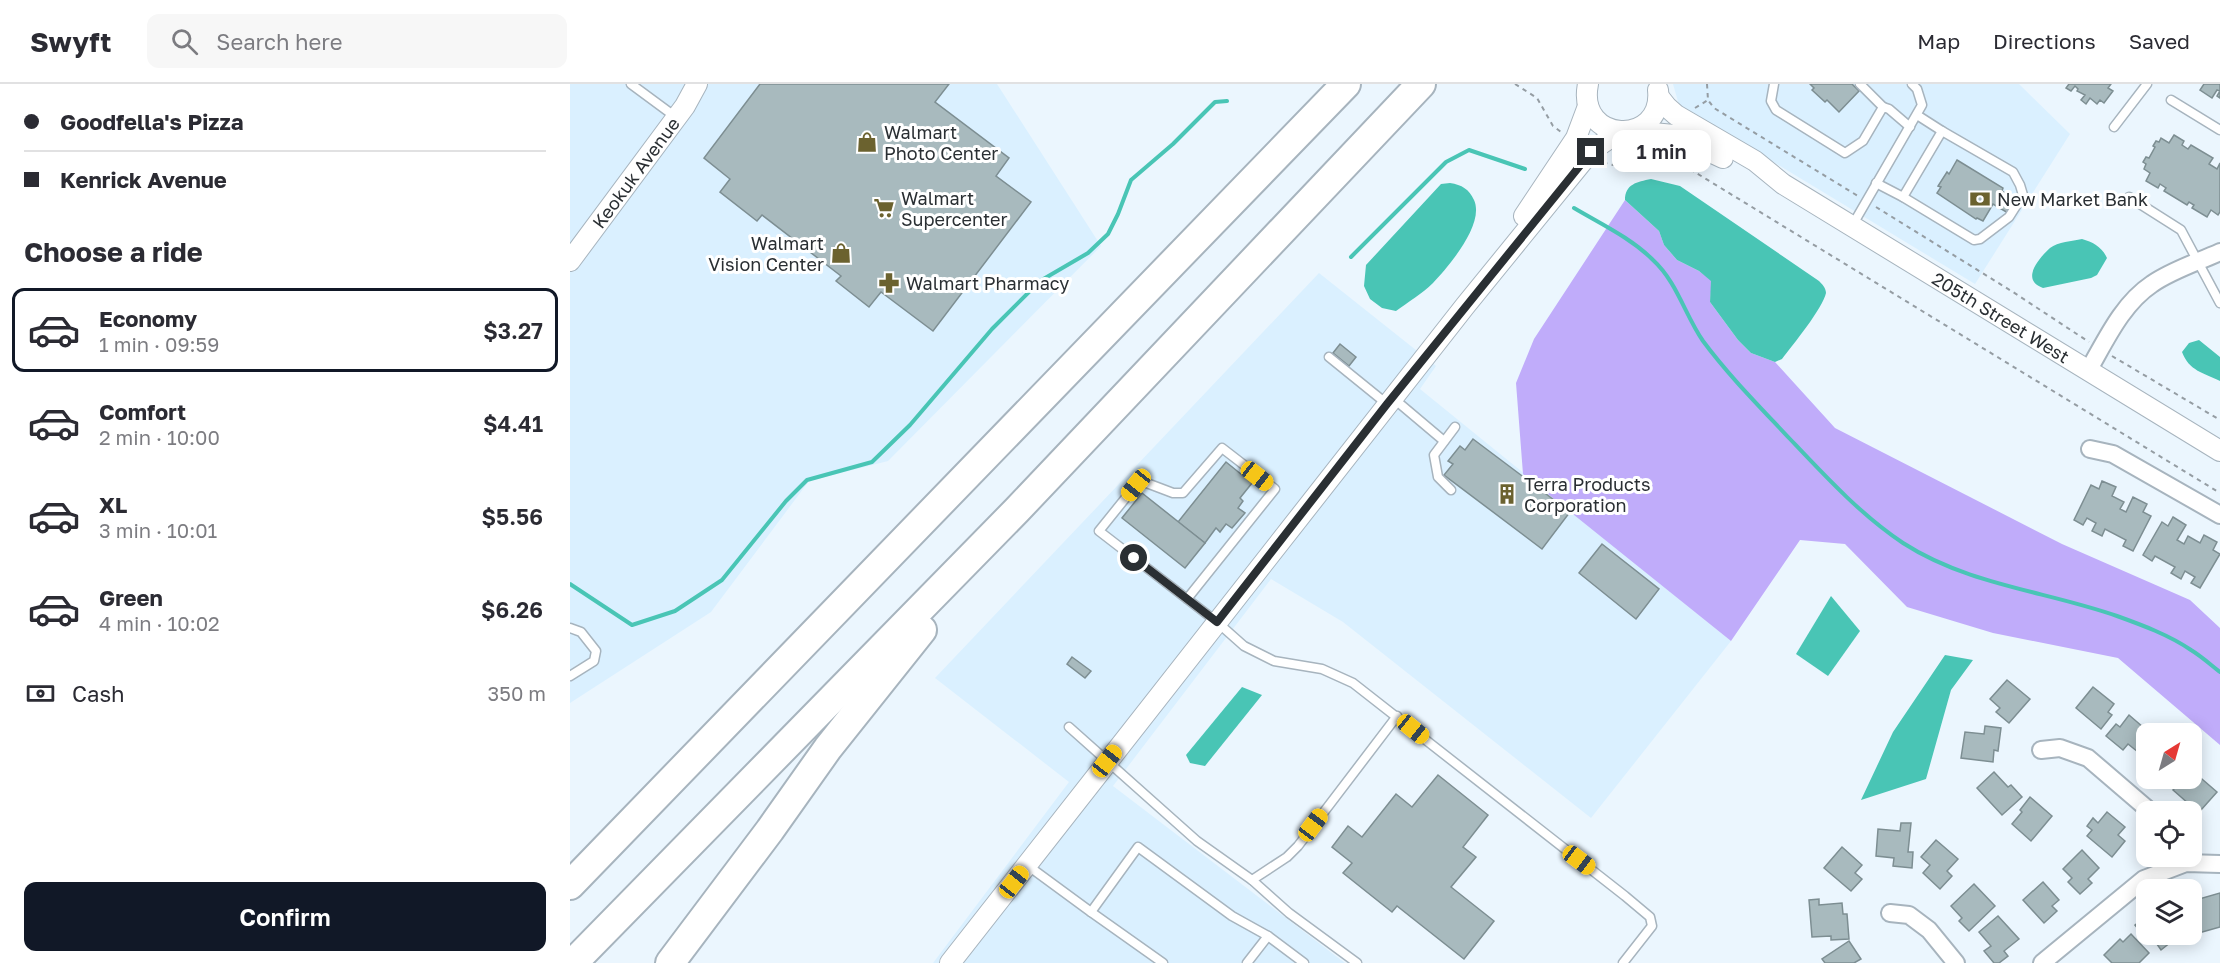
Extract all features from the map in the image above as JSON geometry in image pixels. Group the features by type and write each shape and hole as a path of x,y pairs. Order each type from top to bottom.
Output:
{"highway":[{"path":"570,885 1346,84"},
{"path":"573,963 1017,510 1421,84"},
{"path":"670,963 770,830 828,748 1017,510"}],"street":[{"name":"Keokuk Avenue","path":"570,261 677,118 697,84"},
{"path":"950,963 1390,400 1591,152 1625,131 1649,120 1655,112 1657,87"},
{"name":"205th Street West","path":"1657,87 1666,107 1676,115 1755,161 1783,184 2220,451"},
{"path":"1465,306 1576,138 1586,92"},
{"path":"1586,92 1600,123 1609,129 1625,131"},
{"name":"205th Street West","path":"1625,131 1674,135 1702,146 1751,172 1783,184"},
{"path":"2088,371 2116,323 2140,294 2152,284 2220,252"},
{"path":"2090,449 2113,454 2220,515"},
{"path":"2042,750 2060,748 2088,758 2138,801"},
{"path":"2202,862 2220,864"},
{"path":"2042,963 2144,879 2170,867"},
{"path":"1890,914 1909,915 1929,930 1956,963"}],"lane":[{"path":"632,84 677,118"},
{"path":"1774,84 1771,102 1776,110 1845,153 1863,141 1883,107"},
{"path":"1860,84 1883,107 1889,109 1910,127"},
{"path":"1852,226 1922,105 1917,89 1912,84"},
{"path":"2114,127 2147,84"},
{"path":"2171,100 2220,130"},
{"path":"1876,183 1974,240 1980,239 2009,217 2023,195 2013,172 1917,115"},
{"path":"1903,197 1942,131"},
{"path":"2129,197 2181,230 2220,303"},
{"path":"1329,357 1444,441"},
{"path":"1452,490 1438,477 1434,455 1455,427"},
{"path":"1187,599 1275,489 1222,448 1183,493 1173,494 1144,482 1136,485 1099,531 1187,599 1217,622 1244,646 1274,661 1323,669 1353,682 1650,917 1652,926 1623,963"},
{"path":"570,628 581,632 596,651 594,661 570,676"},
{"path":"1252,880 1287,857 1397,716"},
{"path":"1069,727 1197,841 1252,880 1289,913 1357,963"},
{"path":"1091,912 1138,847 1232,916 1268,936 1304,963"},
{"path":"1026,865 1163,963"},
{"path":"1247,963 1268,936"}],"path":[{"path":"1515,84 1537,98 1558,131 1576,138"},
{"path":"1707,84 1708,100 1714,108 2003,285 2101,349 2220,420"},
{"path":"1591,152 1597,159 1616,167 1661,159 1670,160 1693,171 2220,493"}],"shaded area":[{"path":"570,84 997,84 1101,246 888,461 809,481 711,612 570,703"},
{"path":"1673,84 2019,84 2070,134 1975,284 1679,105"},
{"path":"1651,179 1680,186 1824,286 1826,293 1824,300 1807,327 1782,359 1775,362 1751,353 1738,340 1710,302 1711,281 1699,271 1677,260 1664,245 1659,231 1625,200 1630,187"},
{"path":"1450,183 1465,188 1474,200 1476,210 1474,221 1464,244 1429,287 1396,311 1382,308 1370,299 1364,286 1366,265 1441,184"},
{"path":"1625,200 1659,231 1664,245 1677,260 1699,271 1712,281 1710,302 1738,340 1751,353 1775,362 1835,428 2062,544 2190,600 2220,628 2220,745 2202,730 2202,723 2194,723 2118,658 1993,633 1907,607 1845,544 1800,540 1731,641 1523,474 1516,383 1534,339"},
{"path":"2082,239 2097,246 2107,258 2097,275 2043,288 2036,284 2032,274 2037,263 2050,248 2057,244"},
{"path":"1319,273 1436,366 1420,389 1731,641 1591,818 1343,622 1271,579 1113,786 1345,963 933,963 1069,782 935,678"},
{"path":"2199,340 2220,357 2220,381 2198,371 2185,358 2182,352 2189,343"},
{"path":"1831,596 1860,631 1828,676 1796,654"},
{"path":"1945,655 1973,660 1951,690 1926,779 1861,800 1893,732"},
{"path":"1242,687 1262,695 1205,766 1190,763 1186,755"}],"building":[{"name":"Walmart Supercenter","path":"760,84 949,84 935,102 1009,158 996,176 1031,202 933,331 881,292 869,307 836,281 841,276 762,215 757,221 720,192 730,179 704,158"},
{"path":"1810,84 1852,84 1859,91 1839,112 1812,90 1814,88"},
{"path":"2069,84 2111,84 2108,88 2113,91 2104,103 2100,100 2097,104 2090,98 2086,104 2081,100 2085,95 2077,91 2075,86 2071,91 2066,88"},
{"path":"2204,84 2220,84 2220,91 2217,90 2212,98 2200,90"},
{"path":"2174,135 2184,141 2182,145 2188,149 2191,145 2213,158 2209,164 2217,169 2220,163 2220,212 2218,215 2211,210 2207,217 2192,208 2194,205 2189,202 2187,205 2164,191 2166,188 2160,184 2158,188 2146,181 2150,173 2144,169 2146,164 2143,162 2146,157 2149,158 2156,141 2159,142 2161,138 2169,143"},
{"path":"1957,160 2003,188 2002,191 2016,200 2008,213 1993,204 1983,221 1976,219 1937,193 1941,187 1938,186 1947,172 1949,174"},
{"path":"1340,344 1356,357 1349,366 1333,353"},
{"name":"Terra Products Corporation","path":"1473,439 1570,512 1542,549 1444,475 1453,464 1448,461 1460,446 1465,450"},
{"path":"1226,462 1252,483 1240,498 1243,501 1238,508 1245,513 1232,528 1226,524 1220,532 1216,528 1205,543 1178,522"},
{"path":"2102,481 2116,487 2112,496 2124,502 2120,509 2126,512 2133,497 2147,504 2143,512 2151,516 2133,551 2123,546 2126,540 2105,529 2102,536 2092,531 2096,523 2087,518 2083,525 2074,520 2091,485 2099,489"},
{"path":"1142,493 1205,543 1185,568 1122,518"},
{"path":"2173,517 2186,525 2177,540 2184,544 2188,536 2200,543 2204,535 2217,542 2213,550 2220,554 2200,588 2191,583 2195,577 2185,571 2181,579 2171,573 2175,567 2155,556 2152,561 2143,555 2162,522 2168,526"},
{"path":"1602,544 1659,589 1636,619 1579,573"},
{"path":"1072,657 1091,671 1085,678 1067,664"},
{"path":"2007,680 2030,699 2009,723 1996,712 2000,708 1990,699"},
{"path":"2093,687 2114,704 2108,712 2112,715 2101,729 2076,708"},
{"path":"2129,715 2138,723 2136,723 2136,750 2128,744 2123,750 2106,736 2116,724 2120,727"},
{"path":"1985,726 2001,728 1998,751 1994,750 1993,762 1961,758 1965,732 1984,734"},
{"path":"1994,772 2008,787 2011,785 2022,797 2002,815 1977,788"},
{"path":"1438,775 1488,815 1463,847 1476,857 1451,887 1494,921 1464,959 1397,906 1392,912 1343,873 1352,863 1332,847 1348,826 1362,837 1396,794 1412,807"},
{"path":"2202,779 2217,792 2202,809 2202,801 2186,801 2173,790 2202,789"},
{"path":"2030,797 2052,816 2031,841 2012,824"},
{"path":"2107,812 2125,827 2118,835 2125,841 2112,857 2087,836 2092,830 2087,826 2093,818 2098,823"},
{"path":"1901,823 1911,823 1908,852 1913,852 1912,868 1893,866 1894,858 1876,856 1878,829 1900,831"},
{"path":"1936,840 1958,859 1947,871 1952,876 1940,889 1923,873 1930,865 1921,857"},
{"path":"1842,847 1862,865 1855,873 1862,879 1851,891 1824,868"},
{"path":"2082,850 2099,868 2088,879 2092,883 2080,894 2068,882 2072,878 2063,869"},
{"path":"2043,882 2059,900 2052,906 2057,911 2044,923 2023,900"},
{"path":"1974,884 1995,906 1969,931 1959,921 1962,918 1951,906"},
{"path":"2220,893 2220,927 2202,932 2202,898"},
{"path":"1819,899 1819,905 1842,903 1843,914 1847,914 1849,939 1831,940 1831,936 1812,937 1809,900"},
{"path":"1998,916 2019,939 2004,951 2008,956 1999,963 1994,963 1984,951 1991,946 1979,932"},
{"path":"2131,934 2136,939 2136,945 2141,945 2149,953 2139,963 2112,963 2104,955 2120,939 2123,942"},
{"path":"1849,941 1861,959 1854,963 1825,963 1822,959"},
{"path":"2158,945 2167,945 2161,950"}],"waterway":[{"path":"570,584 632,625 675,611 722,580 786,501 807,480 872,462 910,425 992,329 1040,281 1088,253 1108,234 1131,180 1173,144 1215,102 1227,101"},
{"path":"1351,257 1446,162 1469,150 1525,169"},
{"path":"1574,208 1625,238 1653,260 1675,288 1703,341 1723,367 1830,481 1858,508 1903,543 1954,569 2008,586 2090,607 2155,631 2183,645 2220,672"}],"place":[{"name":"Walmart Photo Center","path":"867,142"},
{"name":"New Market Bank","path":"1980,199"},
{"name":"Walmart Supercenter","path":"884,208"},
{"name":"Walmart Vision Center","path":"841,253"},
{"name":"Walmart Pharmacy","path":"889,283"},
{"name":"Terra Products Corporation","path":"1507,494"}],"route":[{"path":"1134,558 1217,622 1387,404 1591,152"}]}
